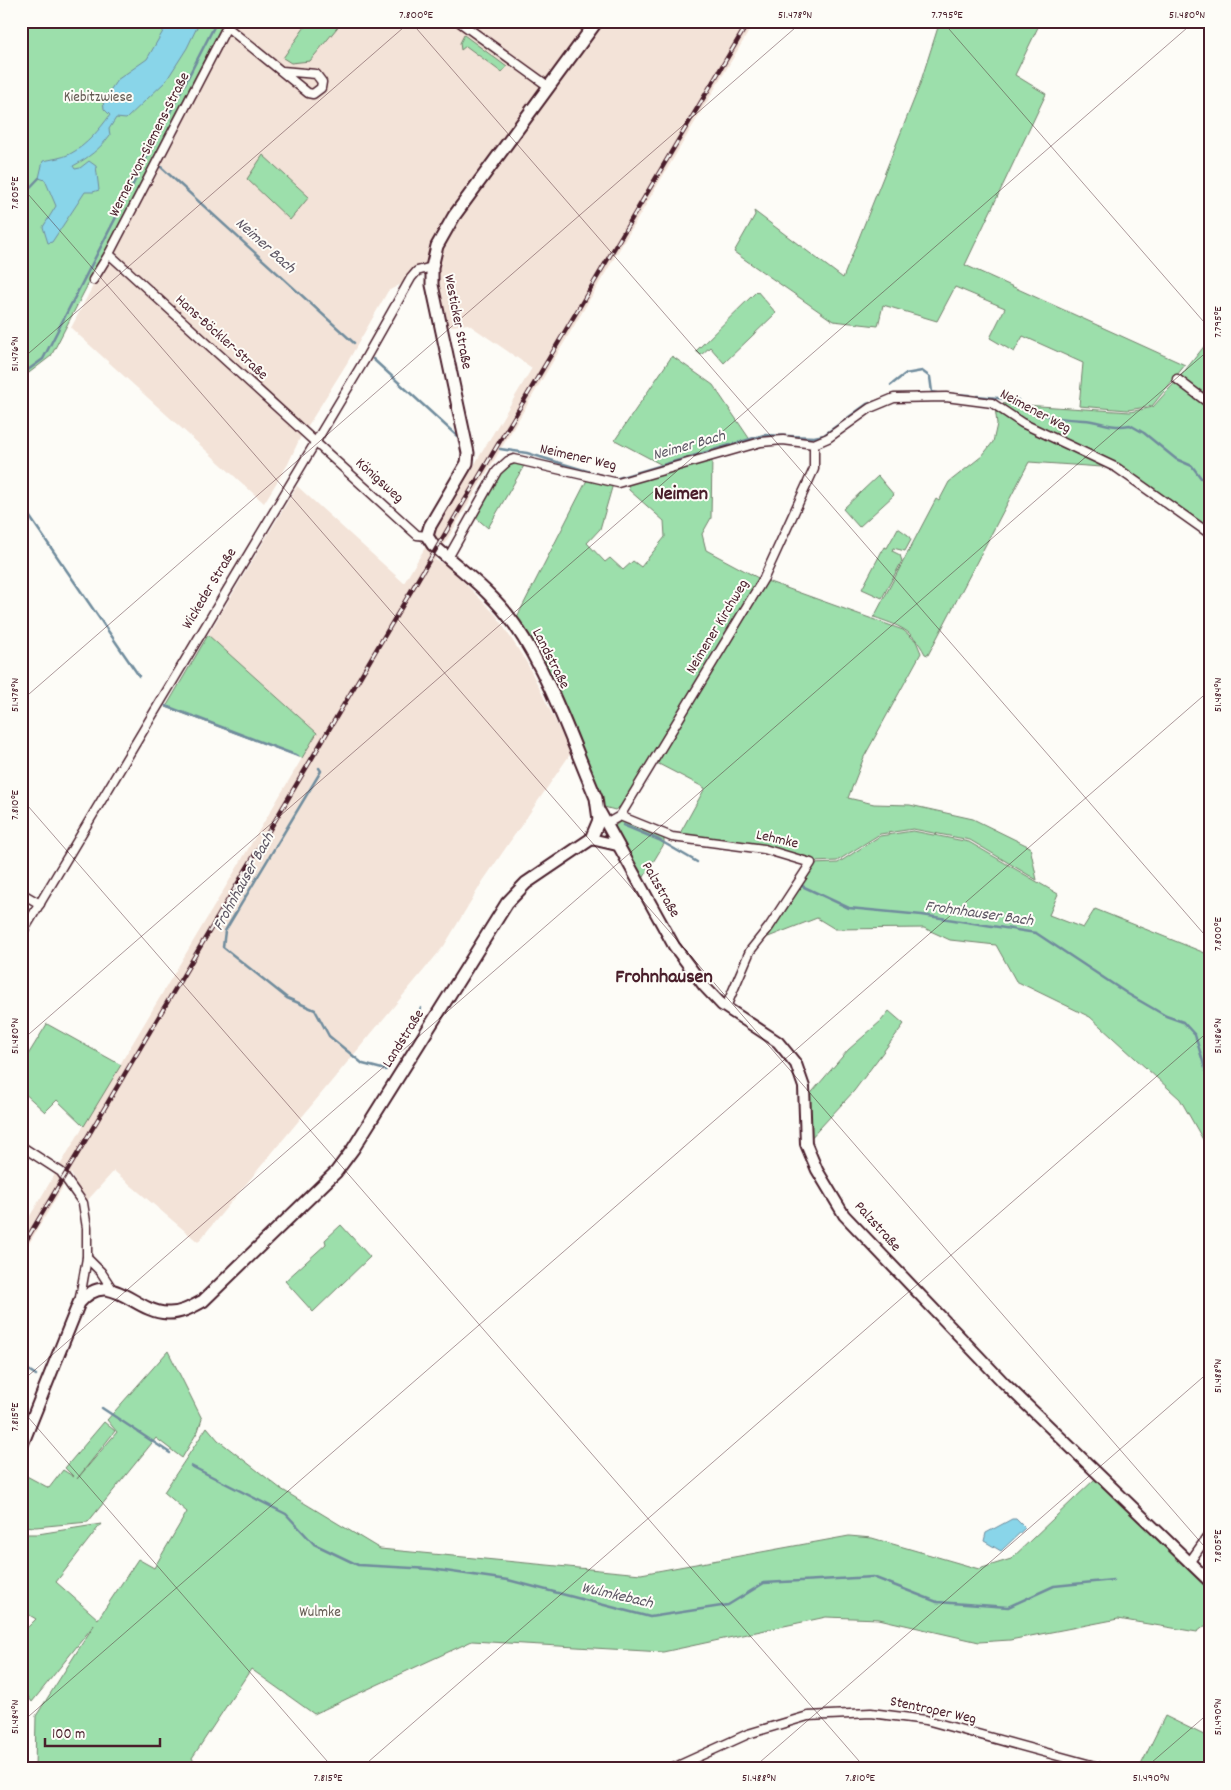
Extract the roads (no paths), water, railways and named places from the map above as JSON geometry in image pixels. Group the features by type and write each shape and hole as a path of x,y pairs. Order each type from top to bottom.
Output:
{"main road":[{"name":"Westicker Straße","path":"430,541 430,526 466,463 468,453 433,296 432,267 437,246 448,225 597,21"},
{"name":"Landstraße","path":"430,541 494,599 515,625 531,651 596,798 600,812"},
{"path":"591,839 597,828 600,812"},
{"name":"Landstraße","path":"112,1289 143,1307 167,1313 191,1308 203,1301 324,1184 354,1149 490,927 516,892 534,876 591,839"},
{"path":"21,1447 79,1303 93,1292 112,1289"}],"street":[{"path":"458,21 548,86"},
{"path":"228,24 282,71 308,92 313,94 321,88 322,82 316,74 282,71"},
{"name":"Werner-von-Siemens-Straße","path":"93,280 109,254 228,24"},
{"name":"Hans-Böckler-Straße","path":"109,254 314,441"},
{"name":"Wickeder Straße","path":"21,935 154,702 314,441 411,278 417,271 432,267"},
{"path":"1177,379 1210,404"},
{"name":"Neimener Weg","path":"448,558 497,471 508,461 514,459 618,483 761,442 783,440 814,444 828,438 870,408 894,398 946,397 992,403 1022,423 1117,468 1210,534"},
{"name":"Königsweg","path":"314,441 417,535 430,541"},
{"name":"Neimener Kirchweg","path":"620,816 764,578 814,469 814,444"},
{"name":"Palzstraße","path":"600,812 674,946 704,986 726,1007 778,1042 796,1064 804,1087 806,1144 817,1170 844,1215 1004,1383 1210,1582"},
{"path":"606,824 620,816"},
{"name":"Lehmke","path":"620,816 672,837 764,849 811,863 769,927 750,951 726,1007"},
{"path":"591,839 617,845"},
{"path":"21,893 40,904"},
{"path":"21,1146 61,1172 83,1203 87,1228 87,1258 79,1303"},
{"path":"87,1258 101,1272 112,1289"},
{"path":"1189,1563 1210,1533"},
{"name":"Stentroper Weg","path":"671,1769 748,1734 808,1716 871,1713 926,1720 1106,1769"}],"water":[{"path":"169,21 200,21 187,48 166,81 126,119 116,118 109,129 110,135 102,145 73,166 75,169 80,168 89,161 96,166 99,190 85,192 52,242 48,243 43,227 56,206 45,180 39,178 43,161 70,154 97,132 110,115 104,109 103,101 117,80 147,59"},
{"path":"1012,1519 1016,1519 1025,1528 1001,1551 984,1541 986,1533"}],"waterway":[{"path":"21,375 43,359 217,21"},
{"name":"Neimer Bach","path":"161,167 354,343"},
{"path":"21,197 39,178"},
{"name":"Neimer Bach","path":"373,359 457,436"},
{"name":"Neimer Bach","path":"891,385 905,374 922,371 930,377 932,392 938,393"},
{"name":"Neimer Bach","path":"954,394 969,395"},
{"name":"Neimer Bach","path":"977,396 1008,399"},
{"name":"Neimer Bach","path":"615,479 764,435 814,437 824,435 867,404 877,401"},
{"name":"Neimer Bach","path":"1031,409 1057,418 1117,426 1130,425 1144,433 1176,459 1192,466 1201,478 1210,483"},
{"name":"Neimer Bach","path":"500,449 527,453 607,477"},
{"name":"Frohnhauser Bach","path":"21,504 139,676"},
{"name":"Frohnhauser Bach","path":"166,706 298,756"},
{"name":"Frohnhauser Bach","path":"319,768 321,771 225,931 223,947 287,998 315,1010 329,1036 363,1064 386,1070 421,1008"},
{"name":"Frohnhauser Bach","path":"623,825 659,840 697,862"},
{"name":"Frohnhauser Bach","path":"802,886 849,908 922,915 1036,933 1128,994 1166,1016 1183,1022 1195,1035 1210,1085"},
{"name":"Wulmkebach","path":"21,1365 36,1375"},
{"name":"Wulmkebach","path":"102,1408 170,1453"},
{"name":"Wulmkebach","path":"191,1466 286,1514 314,1544 358,1565 431,1569 508,1580 650,1617 728,1605 764,1583 873,1577 937,1602 1008,1607 1054,1586 1113,1580"}],"railway":[{"path":"21,1249 749,21"}],"district":[{"name":"Neimen","path":"681,495"},
{"name":"Frohnhausen","path":"664,978"}],"park label":[{"name":"Kiebitzwiese","path":"98,98"},
{"name":"Wulmke","path":"320,1613"}]}
